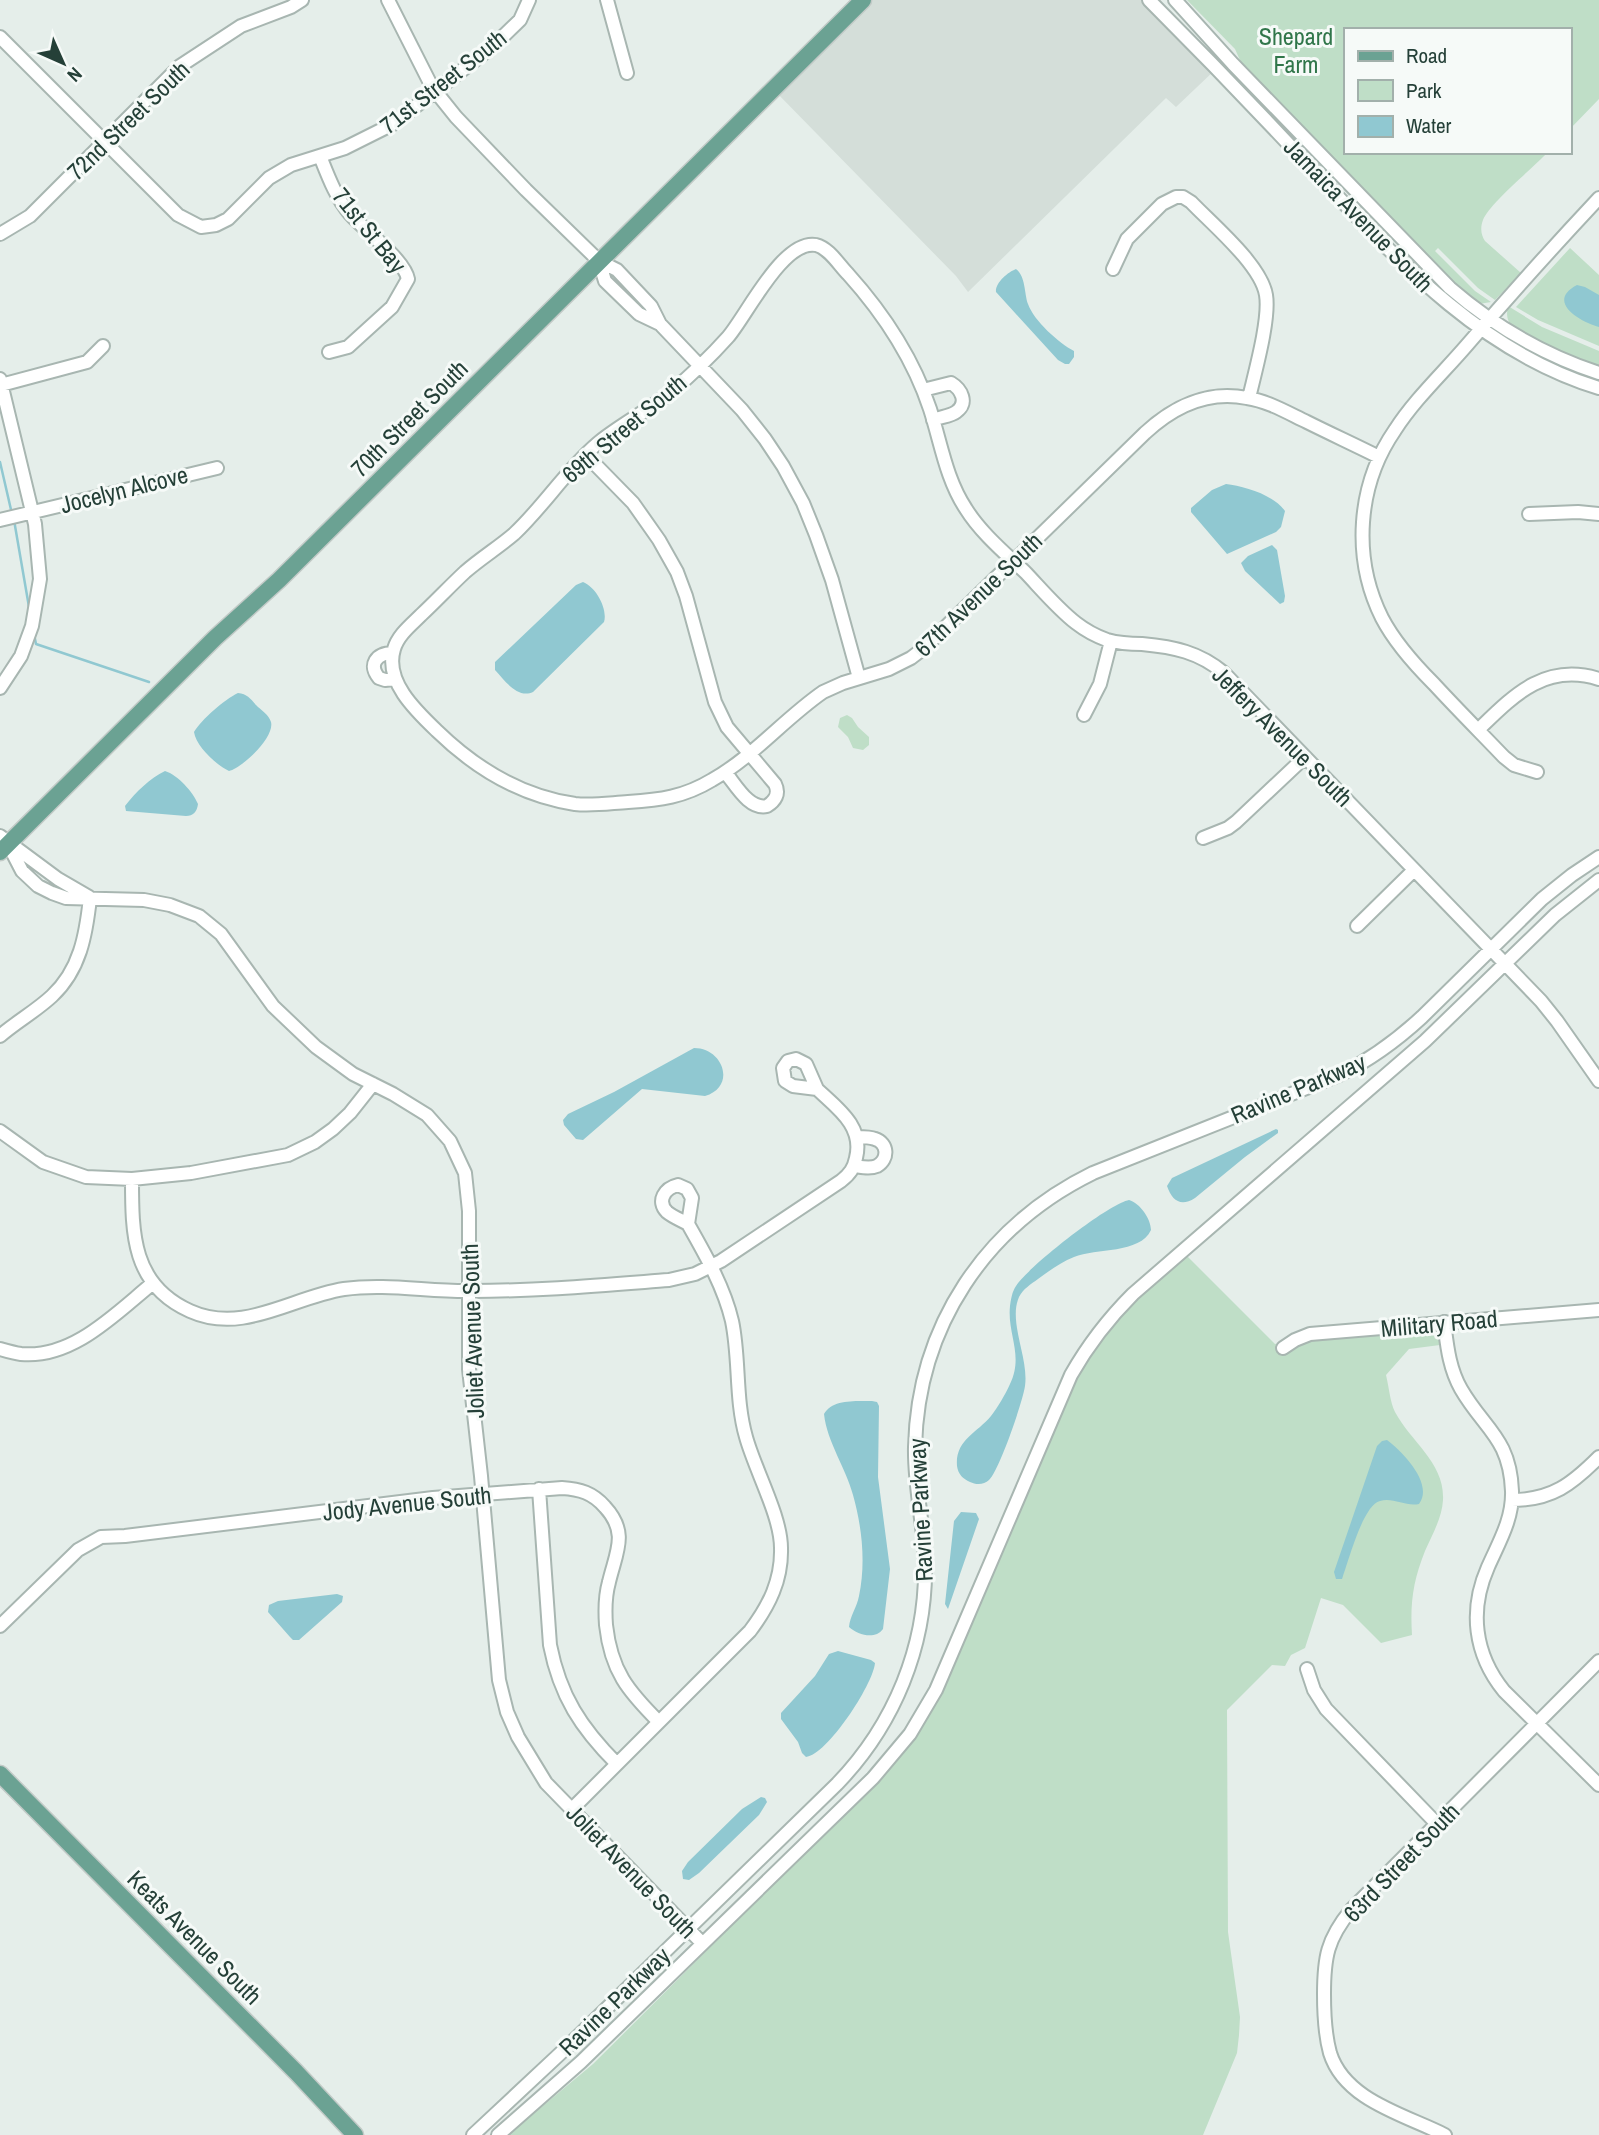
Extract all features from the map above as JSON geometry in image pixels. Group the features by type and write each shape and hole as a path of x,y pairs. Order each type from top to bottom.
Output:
{"main road":[{"name":"70th Street South","path":"3,844 215,638 279,580 866,0"},
{"name":"Keats Avenue South","path":"0,1774 355,2135"}],"street":[{"name":"72nd Street South","path":"0,234 30,216 180,66 241,26 291,7 302,0"},
{"path":"388,0 435,90 456,117 599,261 617,270 626,279 651,306 660,324 742,410 765,439 803,503 832,580 859,678"},
{"name":"71st Street South","path":"0,37 178,215 201,227 216,225 228,219 269,178 291,165 345,148 393,124 492,47 520,20 529,0"},
{"path":"607,0 627,73"},
{"name":"Jamaica Avenue South","path":"1149,0 1414,274 1453,309 1479,330 1537,364 1599,388"},
{"name":"Jamaica Avenue South","path":"1175,0 1233,64 1456,293 1488,318 1546,351 1599,373"},
{"name":"71st St Bay","path":"320,156 336,194 349,213 404,267 408,279 392,307 348,347 329,352"},
{"path":"1113,269 1127,239 1162,204 1176,197 1183,197 1191,202 1253,268 1264,289 1266,314 1249,398"},
{"path":"1536,772 1511,763 1404,652 1389,631 1376,605 1367,576 1362,539 1364,505 1379,457 1402,421 1488,318 1599,198"},
{"name":"69th Street South","path":"393,653 401,636 467,571 512,535 586,455 618,428 668,394 700,365 728,337 757,293 784,261 798,248 810,244"},
{"name":"Jeffery Avenue South","path":"810,244 822,246 864,292 887,322 909,359 923,390 948,472 970,516 1074,621 1090,632 1111,641 1168,647 1203,658 1229,678 1506,964 1557,1021 1599,1081"},
{"path":"0,688 21,656 32,626 40,579 32,512 1,382 87,362 103,346"},
{"path":"923,390 951,383 962,395 962,403 957,412 933,420"},
{"name":"67th Avenue South","path":"393,653 379,656 374,662 379,678 394,679 428,723 455,749 513,787 578,805 664,800 693,790 725,772 823,692 897,666 918,653 1138,439 1167,414 1188,403 1209,398 1249,398 1379,457"},
{"path":"586,455 632,503 660,540 677,572 716,702 727,727 776,787 777,795 772,803 762,808 754,805 725,772"},
{"name":"Jocelyn Alcove","path":"0,520 217,468"},
{"path":"1529,514 1599,513"},
{"path":"1084,715 1100,684 1111,641"},
{"path":"393,653 394,679"},
{"path":"1478,730 1516,694 1535,683 1564,675 1599,679"},
{"path":"1203,838 1232,826 1305,757"},
{"name":"Joliet Avenue South","path":"3,844 34,859 58,879 90,898 144,900 170,905 199,916 220,934 273,1006 307,1039 352,1074 427,1115 450,1141 465,1173 469,1211 469,1377 499,1680 507,1712 517,1737 546,1783 702,1944"},
{"name":"Ravine Parkway","path":"473,2135 689,1929 845,1775 879,1730 898,1695 914,1652 923,1598 924,1548 915,1450 920,1395 931,1353 944,1320 985,1256 1024,1216 1075,1181 1117,1162 1321,1083 1363,1063 1403,1034 1550,892 1599,857"},
{"path":"1357,926 1414,870"},
{"name":"Ravine Parkway","path":"498,2135 573,2069 873,1777 919,1722 943,1674 1071,1375 1108,1320 1132,1294 1425,1041 1575,898 1599,880"},
{"path":"0,1036 51,997 67,980 76,963 86,932 90,898"},
{"path":"0,1131 43,1162 86,1177 132,1179 191,1173 288,1155 315,1142 350,1113 373,1084"},
{"path":"132,1179 133,1236 139,1259 153,1283 170,1299 186,1309 211,1318 230,1320 254,1317 331,1292 354,1288 391,1286 470,1292 669,1280 711,1267 841,1181 854,1166 857,1137 850,1122 817,1089"},
{"path":"854,1166 875,1167 882,1163 886,1153 880,1141 857,1137"},
{"path":"572,1809 750,1630 768,1605 780,1564 782,1547 778,1527 745,1433 732,1321 711,1267 688,1224"},
{"path":"0,1349 33,1354 72,1344 95,1330 153,1283"},
{"name":"Military Road","path":"1283,1348 1295,1339 1310,1334 1599,1310"},
{"path":"1444,1322 1448,1351 1457,1380 1468,1399 1498,1437 1510,1471 1512,1500 1504,1532 1479,1591 1476,1627 1480,1647 1492,1674 1504,1691 1599,1785"},
{"path":"1512,1500 1536,1498 1558,1490 1578,1478 1599,1457"},
{"name":"Jody Avenue South","path":"0,1626 78,1550 101,1537 433,1498 562,1488 587,1492 601,1503 617,1525 620,1538 606,1602 609,1644 623,1683 659,1722"},
{"path":"539,1489 553,1661 577,1718 617,1764"},
{"name":"63rd Street South","path":"1445,2135 1365,2096 1337,2069 1330,2053 1324,2005 1324,1964 1328,1947 1341,1922 1599,1661"},
{"path":"1307,1669 1314,1690 1326,1709 1437,1824"}],"shaded area":[{"path":"868,0 1144,0 1216,69 1176,107 1166,98 968,292 956,276 773,89"}],"green space":[{"name":"Shepard Farm","path":"1187,0 1599,0 1599,99 1571,128 1571,28 1344,28 1344,154 1546,154 1494,205 1482,223 1481,231 1485,241 1521,273 1495,300 1478,288 1438,248 1435,251 1475,291 1491,302 1479,304 1462,292 1243,67 1235,49"},
{"path":"1570,248 1599,275 1599,346 1538,320 1516,307"},
{"path":"1508,306 1542,327 1599,351 1599,368 1554,351 1521,334 1509,323"},
{"path":"847,715 869,737 869,745 863,750 853,748 848,737 838,727 840,718"},
{"path":"1186,1255 1275,1344 1386,1333 1427,1333 1438,1336 1440,1345 1409,1349 1386,1375 1395,1412 1439,1475 1443,1500 1439,1520 1415,1582 1412,1635 1381,1643 1343,1605 1321,1598 1305,1648 1291,1655 1285,1666 1272,1665 1227,1710 1228,1932 1240,2017 1239,2035 1237,2053 1203,2135 508,2135 593,2064 881,1777 909,1744 945,1684 1073,1383 1092,1350 1125,1309"}],"water":[{"path":"1016,269 1022,276 1031,311 1054,337 1074,351 1074,357 1069,364 1058,360 996,292 1003,278"},
{"path":"1577,285 1599,295 1599,327 1583,321 1565,304 1564,298 1568,291"},
{"path":"1226,484 1250,489 1266,496 1285,511 1281,527 1276,532 1227,554 1191,512 1191,508 1212,490"},
{"path":"1272,545 1277,550 1285,596 1284,602 1280,604 1245,571 1241,563 1248,556"},
{"path":"583,582 600,599 604,622 533,692 527,694 517,691 495,670 495,662 576,585"},
{"path":"238,693 248,697 267,715 271,728 256,751 242,764 229,771 207,754 198,743 194,732 214,710"},
{"path":"165,771 180,780 193,794 198,804 194,813 186,816 126,811 125,806 139,791"},
{"path":"694,1048 712,1054 719,1061 723,1076 715,1091 705,1096 642,1089 583,1140 576,1139 564,1125 563,1120 568,1114"},
{"path":"1276,1129 1278,1133 1195,1198 1185,1202 1174,1199 1167,1186 1172,1178"},
{"path":"1129,1200 1141,1208 1149,1221 1151,1230 1145,1238 1128,1247 1083,1254 1069,1259 1030,1285 1019,1297 1016,1318 1024,1364 1023,1394 1010,1435 993,1474 982,1484 967,1481 958,1469 957,1457 963,1443 994,1412 1014,1373 1015,1354 1010,1316 1015,1288 1023,1277 1069,1237 1104,1212"},
{"path":"872,1401 879,1406 878,1477 890,1569 883,1629 871,1635 862,1634 849,1627 861,1583 861,1532 853,1495 829,1435 824,1414 838,1403"},
{"path":"1387,1440 1415,1469 1423,1487 1423,1496 1419,1504 1385,1500 1374,1505 1362,1522 1342,1579 1336,1579 1334,1572 1377,1446"},
{"path":"961,1512 976,1513 979,1519 948,1609 945,1604 954,1521"},
{"path":"337,1594 343,1596 342,1602 299,1640 293,1640 268,1612 269,1605 278,1601"},
{"path":"838,1651 871,1660 875,1663 872,1673 858,1702 837,1732 825,1745 806,1757 781,1719 781,1713 815,1676 829,1654"},
{"path":"761,1797 767,1802 759,1815 699,1873 689,1880 683,1879 682,1871 688,1862 742,1809"}],"waterway":[{"path":"0,462 12,514"},
{"path":"14,520 29,607"},
{"path":"34,634 36,644 149,682"}]}
